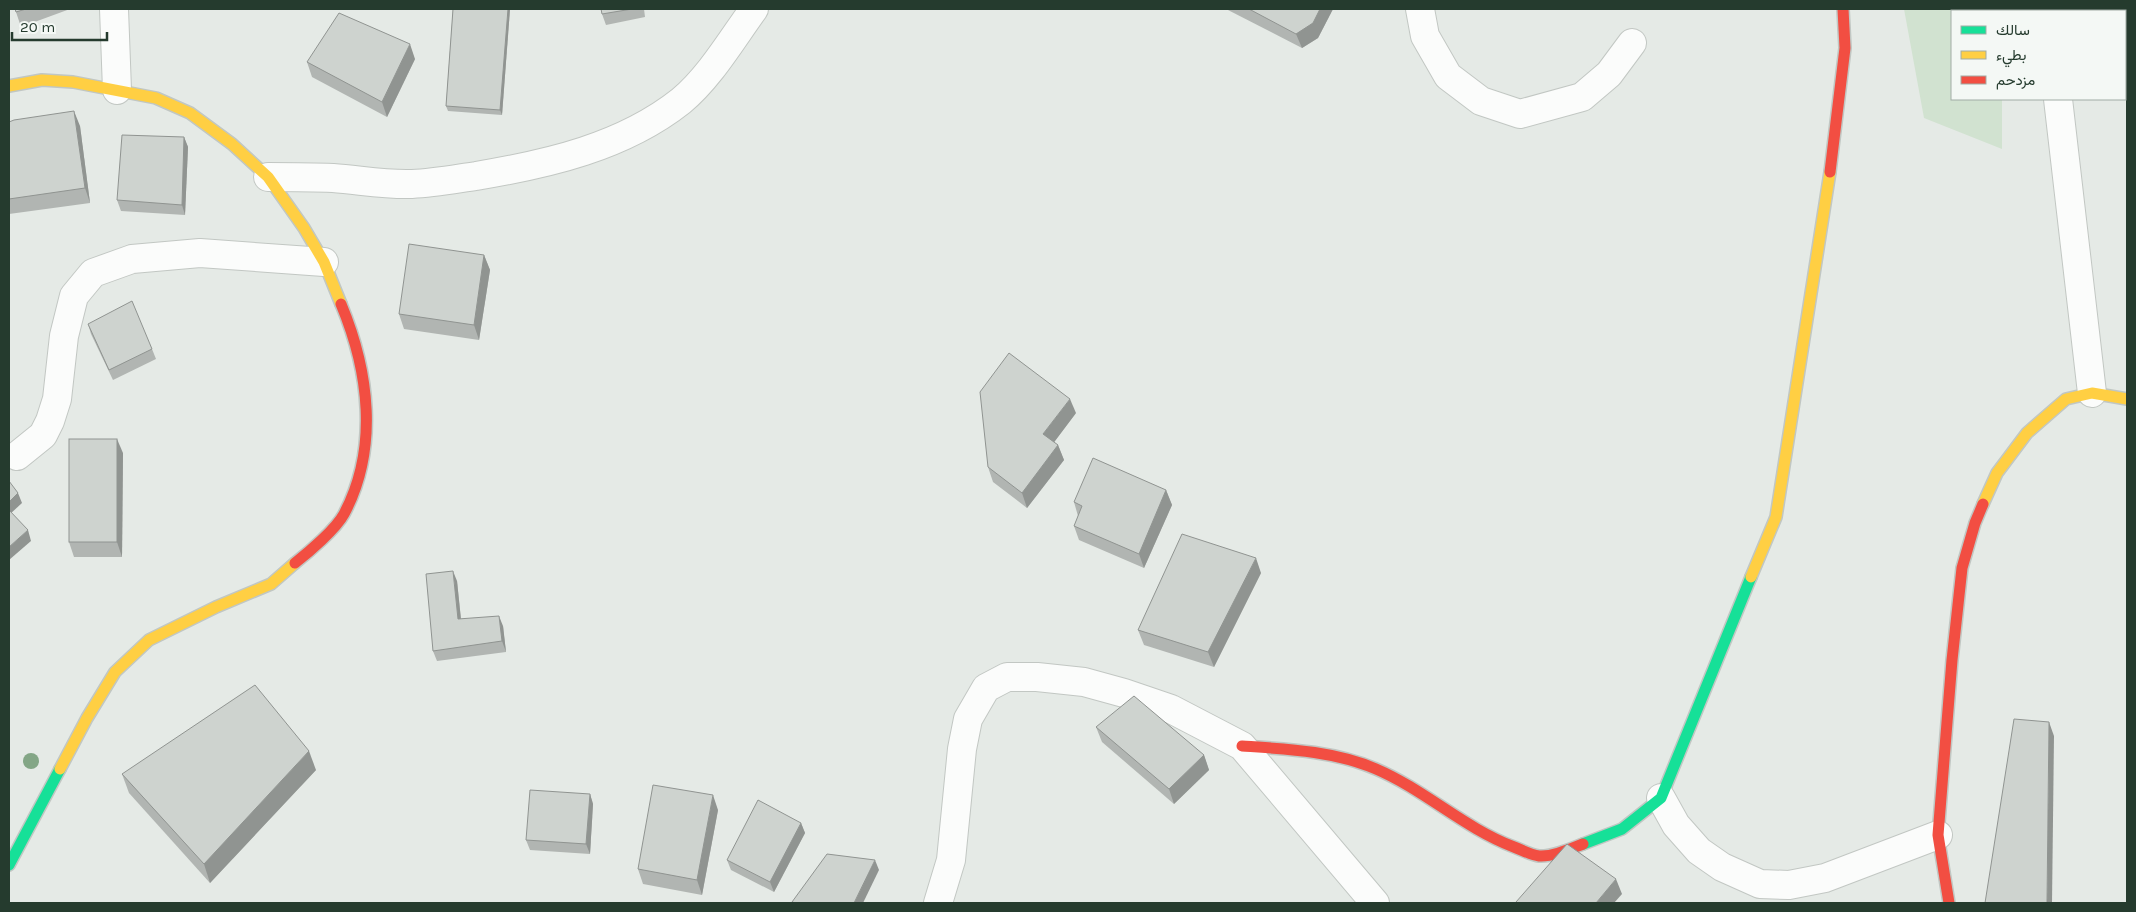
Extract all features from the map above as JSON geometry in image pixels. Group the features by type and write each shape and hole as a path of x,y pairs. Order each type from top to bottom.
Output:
{"street":[{"path":"114,9 117,90"},
{"path":"268,176 335,178 372,184 414,184 524,168 577,155 646,123 682,100 708,72 754,9"},
{"path":"1420,9 1425,36 1448,76 1481,101 1520,114 1582,97 1610,74 1632,43"},
{"path":"1242,746 1315,751 1347,758 1377,770 1434,803 1474,830 1506,845 1540,856 1582,845 1622,830 1661,798 1776,517 1828,185 1845,48 1843,9"},
{"path":"9,86 42,80 73,82 156,98 190,113 232,144 268,176 304,228 324,262 349,322 364,378 368,428 357,482 343,516 311,550 271,584 216,607 149,640 115,672 87,718 9,865"},
{"path":"2058,100 2092,393"},
{"path":"17,456 43,436 50,421 57,399 64,336 74,296 94,273 132,259 200,252 324,262"},
{"path":"1948,903 1938,835 1962,568 1975,523 1997,473 2027,433 2066,399 2092,393 2127,399"},
{"path":"938,903 951,860 962,749 968,719 986,688 1007,677 1037,676 1084,682 1172,709 1242,746 1376,903"},
{"path":"1661,798 1676,825 1699,851 1722,867 1760,884 1789,886 1825,878 1938,835"}],"green space":[{"path":"1904,9 2001,9 1951,10 1951,100 2002,100 2002,149 1924,118"}],"building":[{"path":"15,9 26,9 16,12"},
{"path":"453,9 508,9 500,110 446,106"},
{"path":"601,9 632,9 602,14"},
{"path":"1249,9 1320,9 1313,23 1296,34"},
{"path":"339,13 410,44 382,102 307,62"},
{"path":"74,111 85,188 9,199 9,122"},
{"path":"122,135 184,137 182,205 117,200"},
{"path":"409,244 484,255 474,325 399,314"},
{"path":"132,301 152,349 109,370 88,324"},
{"path":"1009,353 1070,399 1043,434 1058,445 1022,493 988,467 980,392"},
{"path":"69,439 117,439 117,542 69,542"},
{"path":"1093,458 1166,490 1139,554 1074,526 1082,506 1074,502"},
{"path":"9,481 18,493 9,502"},
{"path":"9,510 28,530 9,547"},
{"path":"1182,534 1256,558 1208,652 1138,630"},
{"path":"453,571 458,619 499,616 502,641 433,651 426,574"},
{"path":"255,685 309,751 204,864 122,774"},
{"path":"1134,696 1204,755 1169,789 1096,727"},
{"path":"2014,719 2049,722 2047,903 1985,903"},
{"path":"653,785 713,795 697,880 638,869"},
{"path":"530,790 590,794 586,844 526,840"},
{"path":"758,800 801,823 770,882 727,860"},
{"path":"1567,844 1616,879 1596,903 1516,902"},
{"path":"827,854 875,860 854,903 792,902"}],"traffic: fast":[{"path":"1583,844 1622,829 1661,798 1751,577"},
{"path":"9,865 60,769"}],"traffic: slow":[{"path":"9,86 42,80 73,82 156,98 190,113 232,144 268,177 304,228 324,262 341,304"},
{"path":"1751,577 1776,517 1830,172"},
{"path":"1983,504 1997,473 2027,433 2066,399 2092,393 2127,399"},
{"path":"60,769 87,718 115,672 149,640 216,607 271,584 295,563"}],"traffic: jam":[{"path":"1830,172 1845,48 1843,9"},
{"path":"295,563 322,540 340,520 355,489 362,463 366,436 363,382 351,330 341,304"},
{"path":"1949,903 1938,835 1952,660 1962,568 1975,523 1983,504"},
{"path":"1242,746 1310,752 1360,763 1411,787 1478,830 1533,855 1550,855 1583,844"}]}
